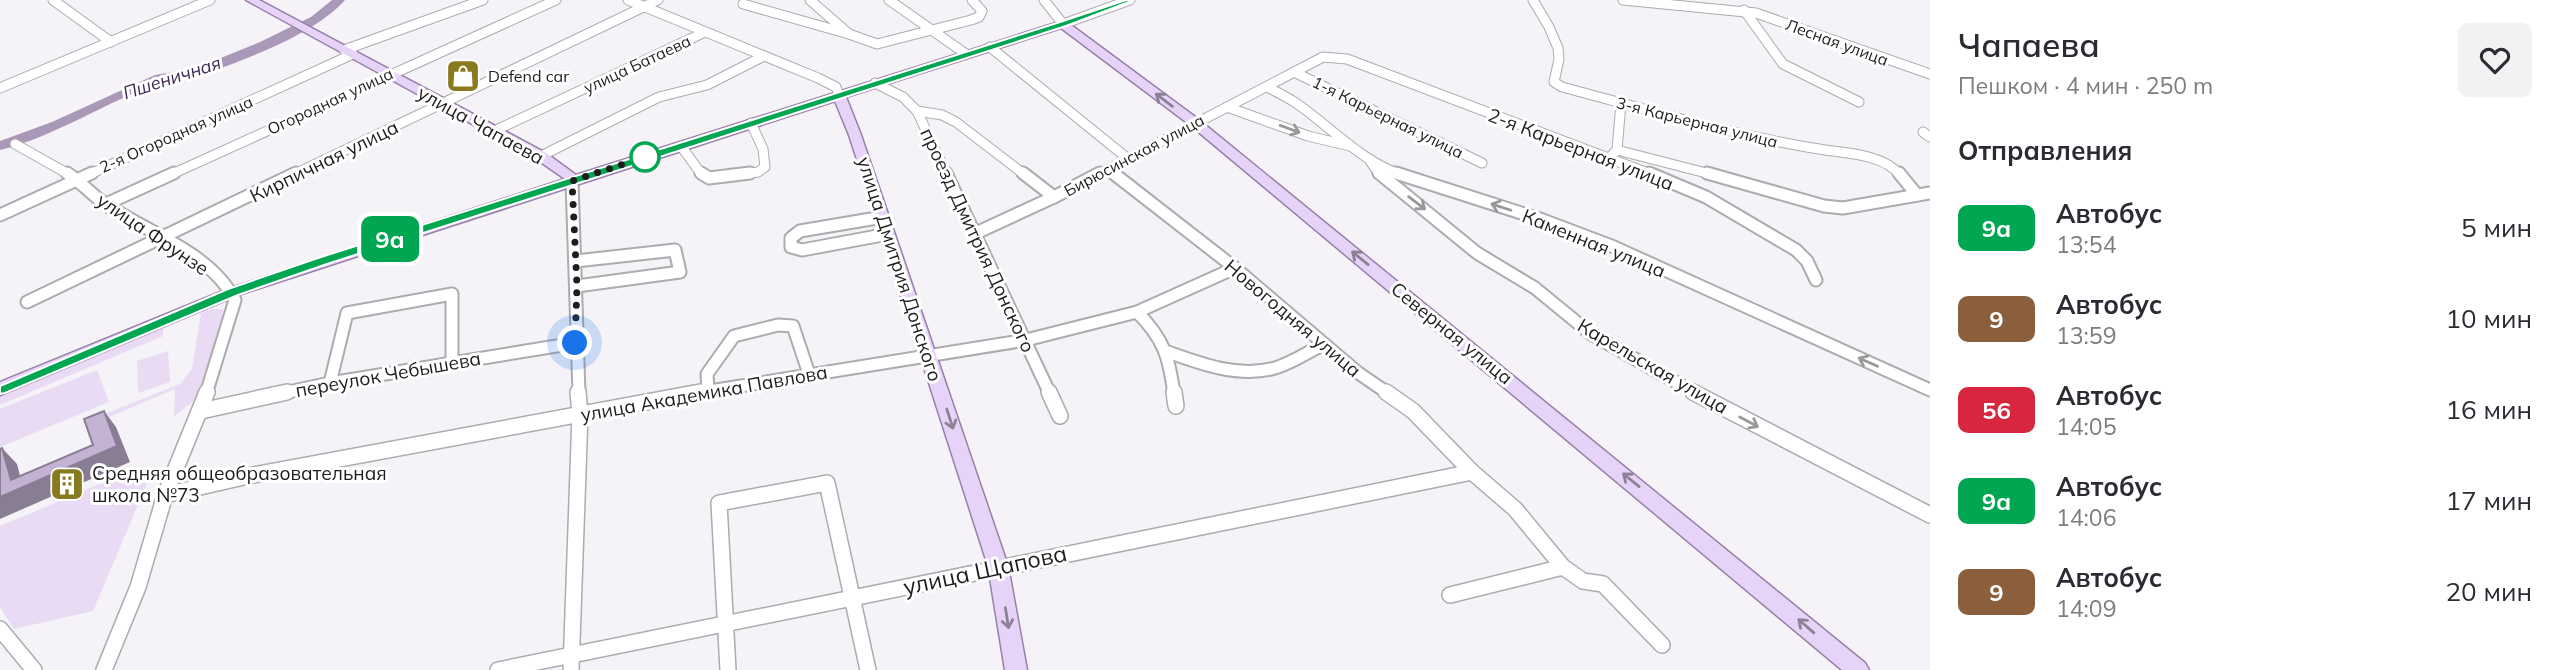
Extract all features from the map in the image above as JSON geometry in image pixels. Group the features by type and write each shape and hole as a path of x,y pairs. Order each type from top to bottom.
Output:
{"main road":[{"name":"улица Чапаева","path":"251,0 541,156 569,174 572,181"},
{"path":"0,389 233,292 839,94 1063,24"},
{"name":"Северная улица","path":"1063,24 1194,122 1858,670"},
{"name":"улица Дмитрия Донского","path":"839,94 883,217 998,566 1016,670"}],"street":[{"path":"53,0 111,42"},
{"path":"0,88 210,0"},
{"name":"2-я Огородная улица","path":"0,215 348,52 483,0"},
{"name":"Огородная улица","path":"106,204 556,0"},
{"path":"628,0 836,87 839,94"},
{"name":"Кирпичная улица","path":"27,302 658,0"},
{"path":"750,0 743,4 877,44 979,17 982,11 972,0"},
{"path":"810,0 849,34"},
{"path":"889,0 966,54"},
{"name":"Северная улица","path":"1044,0 1063,24"},
{"path":"1063,24 1130,0"},
{"name":"3-я Карьерная улица","path":"1533,0 1556,40 1560,58 1554,82 1562,87 1786,145 1873,158 1896,170 1917,195"},
{"name":"Лесная улица","path":"1623,0 1744,10 1930,74"},
{"name":"Лесная улица","path":"1744,10 1783,64 1859,102"},
{"name":"улица Батаева","path":"492,132 705,32"},
{"path":"990,47 1127,158"},
{"path":"541,156 659,97 707,85 764,57"},
{"name":"Бирюсинская улица","path":"918,111 942,115 956,122 1055,197 1322,57"},
{"name":"2-я Карьерная улица","path":"1322,57 1347,59 1458,103 1614,153 1769,189 1824,206 1843,208 1930,193"},
{"name":"1-я Карьерная улица","path":"1294,72 1482,163"},
{"name":"проезд Дмитрия Донского","path":"876,83 902,97 918,111 1060,415"},
{"name":"Каменная улица","path":"1267,87 1306,109 1353,147 1390,171 1540,219 1614,247 1930,390"},
{"path":"1614,153 1622,103"},
{"path":"1227,107 1308,136 1353,147"},
{"path":"681,146 702,174 709,178 758,172 765,167 763,149 751,123"},
{"name":"улица Фрунзе","path":"15,144 76,179 106,204 166,237 233,292"},
{"name":"2-я Карьерная улица","path":"1614,153 1706,197 1762,228 1796,250 1807,261 1816,280"},
{"name":"Карельская улица","path":"1369,157 1380,175 1417,202 1477,253 1535,288 1591,334 1656,373 1930,515"},
{"name":"Новогодняя улица","path":"1109,170 1235,268 1357,372 1413,411 1472,472 1515,509 1563,567"},
{"path":"572,181 577,286 575,343 580,414 572,664"},
{"path":"975,233 1055,197"},
{"path":"883,217 800,231 791,238 791,247 802,250 888,234"},
{"path":"576,261 674,250 680,272 577,286"},
{"name":"улица Академика Павлова","path":"165,495 248,476 580,414 1026,340 1137,312 1235,268"},
{"path":"104,670 138,587 165,495 201,411 233,312 233,292"},
{"path":"330,383 347,313 452,293 452,363"},
{"path":"1137,312 1159,332 1168,352 1176,406"},
{"path":"708,391 707,374 734,336 778,325 793,326 809,374"},
{"name":"переулок Чебышева","path":"201,411 330,383 575,343"},
{"path":"1168,352 1201,363 1236,370 1274,368 1324,344"},
{"name":"улица Щапова","path":"498,670 572,664 725,624 998,566 1472,472"},
{"path":"728,670 719,503 827,484 868,670"},
{"path":"1450,595 1563,567 1583,581 1603,584 1662,645"},
{"path":"0,629 34,670"}],"shaded area":[{"path":"223,309 224,321 195,400 174,416 175,389 88,426 87,421 180,384 192,369 201,313"},
{"path":"163,328 163,336 0,405 0,395"},
{"path":"168,351 170,382 138,393 137,361"},
{"path":"97,370 109,402 0,447 0,409"},
{"path":"136,469 134,482 148,481 93,611 14,629 0,607 0,526"}],"building":[{"path":"104,411 117,446 0,497 0,449 2,448 11,480 93,445 84,419"}],"waterway":[{"name":"Пшеничная","path":"0,146 57,125 160,78 199,71 264,45 315,20 339,0"}],"bus line":[{"name":"9а","path":"0,389 233,292 1063,24 1129,0"}],"place":[{"name":"Defend car","path":"463,76"},
{"name":"Средняя общеобразовательная школа №73","path":"67,484"}],"route":[{"path":"575,343 577,286 572,181 645,157"}]}
